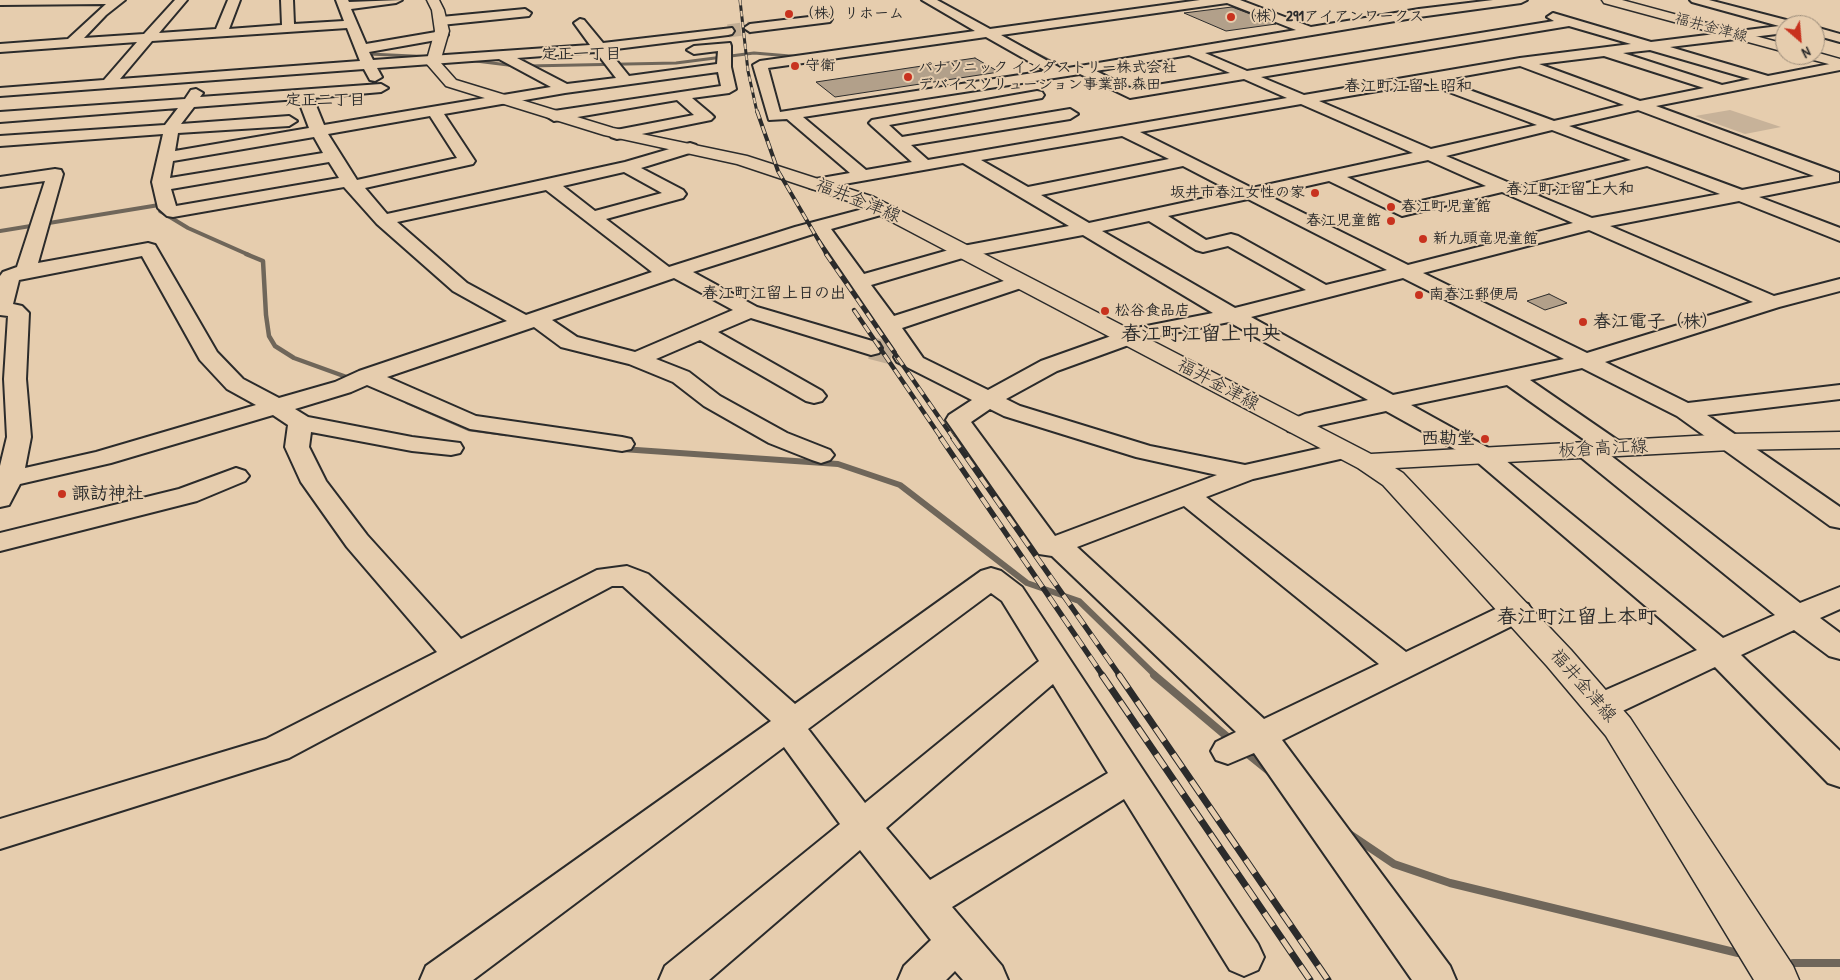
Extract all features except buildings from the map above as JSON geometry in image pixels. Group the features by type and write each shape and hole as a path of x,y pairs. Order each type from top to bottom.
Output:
{"main road":[{"name":"福井金津線","path":"1608,0 1775,45"},
{"name":"福井金津線","path":"440,35 435,68 451,83 500,100 617,134 741,160 816,184 882,209 1355,456 1402,486 1602,706 1644,765 1778,980"},
{"path":"1825,59 1840,64"},
{"name":"板倉高江線","path":"1355,456 1485,456 1730,442 1840,440"}],"street":[{"path":"3,2 114,0"},
{"path":"72,43 102,12 119,0"},
{"path":"109,83 181,0"},
{"path":"221,33 234,0"},
{"path":"287,0 288,28"},
{"path":"396,0 344,3 356,44 400,118"},
{"path":"1225,0 988,33 834,50 760,64 774,117 1060,73 1390,18 1499,1 1521,0"},
{"path":"1229,0 1311,31"},
{"path":"1703,0 1775,20"},
{"path":"931,2 951,1"},
{"path":"1499,1 1767,80"},
{"path":"931,2 1060,73"},
{"path":"74,13 102,12"},
{"path":"1,92 367,64 440,35 525,12"},
{"path":"750,28 826,18"},
{"path":"1390,18 1581,83 1836,179"},
{"path":"1081,69 1130,94 1570,22"},
{"path":"1825,25 1840,23"},
{"path":"0,48 351,24"},
{"path":"68,28 88,27"},
{"path":"580,29 625,80"},
{"path":"816,184 1116,133 1423,77 1600,50 1775,30"},
{"path":"501,55 597,48 728,31"},
{"path":"1825,34 1840,38"},
{"path":"356,44 440,35 501,55 565,89"},
{"path":"617,134 706,117 680,95 729,89 724,67 725,46 677,53"},
{"path":"1600,50 1720,89"},
{"path":"1190,51 1772,302"},
{"path":"131,58 151,56"},
{"path":"609,62 628,59"},
{"path":"859,282 963,252 1085,230 1432,154 1641,105 1840,64"},
{"path":"0,140 172,129 316,125 400,118 565,89 724,67"},
{"path":"1629,74 1657,69"},
{"path":"211,76 189,103 172,129 162,185 167,208 173,212 350,184 467,161 435,112"},
{"path":"1423,77 1740,195 1840,235"},
{"path":"1581,83 1610,78"},
{"path":"1010,80 1070,114 1185,161 1685,411 1840,520"},
{"path":"0,117 381,88"},
{"path":"304,94 316,125 350,184 383,220 460,287 531,321 569,342 638,359 681,377 712,401 778,438 821,454"},
{"path":"924,165 876,124 1037,95"},
{"path":"554,116 676,96"},
{"path":"790,114 864,176"},
{"path":"898,142 1070,114"},
{"path":"166,157 316,125"},
{"path":"383,220 626,167 690,148"},
{"path":"162,185 333,156"},
{"path":"966,158 1085,230 1232,315 1485,456 1688,624 1719,652 1840,773"},
{"path":"1024,193 1185,161"},
{"path":"1331,176 1402,211 1649,161"},
{"path":"592,217 677,194 626,167"},
{"path":"0,182 54,174 26,271"},
{"path":"1355,456 1245,473 1049,548 958,420 987,400 1049,366 1128,338 1232,315 1592,224 1740,195 1836,179"},
{"path":"550,184 592,217 671,273 750,311 871,348"},
{"path":"5,489 102,458 343,387 367,376 671,273 820,226 882,209"},
{"path":"1153,215 1203,246 1231,240 1324,292"},
{"path":"820,226 889,325 910,360 1012,411 1145,452 1245,473"},
{"path":"5,489 19,437 15,379 19,313 16,310 1,308 10,276 26,271 148,249 212,360 235,384 276,406 300,423 412,444 451,448"},
{"path":"889,325 1020,282"},
{"path":"1297,426 1314,419 1586,361 1772,302 1840,285"},
{"path":"1816,291 1840,302"},
{"path":"638,359 750,311"},
{"path":"701,332 814,396"},
{"path":"367,376 470,422 622,444"},
{"path":"1511,377 1797,617 1840,648"},
{"path":"1685,411 1840,392"},
{"path":"300,423 297,448 314,482 357,541 457,655"},
{"path":"0,542 188,495 236,476"},
{"path":"1187,495 1403,666"},
{"path":"1057,545 1260,735 1436,980"},
{"path":"0,834 277,749 608,578 627,576 638,581 791,724 862,826 988,980"},
{"path":"440,980 991,578 1012,594 1244,957"},
{"path":"1602,706 1840,597"},
{"path":"1228,751 1516,611"},
{"path":"679,980 1056,664"},
{"path":"925,903 1129,778"},
{"path":"918,980 957,942"}],"shaded area":[{"path":"1730,110 1781,127 1745,134 1695,116"}],"waterway":[{"path":"1004,37 1066,69 1072,68"},
{"path":"367,48 369,54 434,57"},
{"path":"528,66 676,63 754,53 802,57"},
{"path":"468,60 516,66"},
{"path":"0,231 159,205 160,211 188,228 249,255"},
{"path":"246,254 263,261 266,315 269,336 275,346 294,358 352,379"},
{"path":"407,402 469,429 506,434"},
{"path":"622,449 838,464 900,485 1027,583 1079,601 1156,676"},
{"path":"1154,675 1231,740"},
{"path":"1244,751 1270,772"},
{"path":"1348,833 1394,864 1450,883 1738,953"},
{"path":"1793,963 1840,963"}],"tunnel":[{"path":"728,31 750,28"},
{"path":"871,348 905,357"}],"railway":[{"path":"740,0 748,71 757,112"},
{"path":"757,111 778,171 827,255"},
{"path":"826,254 954,439"},
{"path":"854,310 942,439"},
{"path":"941,438 1103,676"},
{"path":"953,438 1120,676"},
{"path":"1102,675 1310,980"},
{"path":"1119,675 1328,980"}],"place":[{"name":"（株）リホーム","path":"789,14"},
{"name":"（株）291アイアンワークス","path":"1231,17"},
{"name":"守衛","path":"795,66"},
{"name":"パナソニック インダストリー株式会社 デバイスソリューション事業部 森田","path":"908,77"},
{"name":"坂井市春江女性の家","path":"1315,193"},
{"name":"春江町児童館","path":"1391,207"},
{"name":"春江児童館","path":"1391,221"},
{"name":"新九頭竜児童館","path":"1423,239"},
{"name":"南春江郵便局","path":"1419,295"},
{"name":"松谷食品店","path":"1105,311"},
{"name":"春江電子（株）","path":"1583,322"},
{"name":"西勘堂","path":"1485,439"},
{"name":"諏訪神社","path":"62,494"}],"district":[{"name":"定正一丁目","path":"581,55"},
{"name":"春江町江留上昭和","path":"1408,87"},
{"name":"定正二丁目","path":"325,101"},
{"name":"春江町江留上大和","path":"1570,190"},
{"name":"春江町江留上日の出","path":"774,294"},
{"name":"春江町江留上中央","path":"1201,335"},
{"name":"春江町江留上本町","path":"1577,618"}]}
